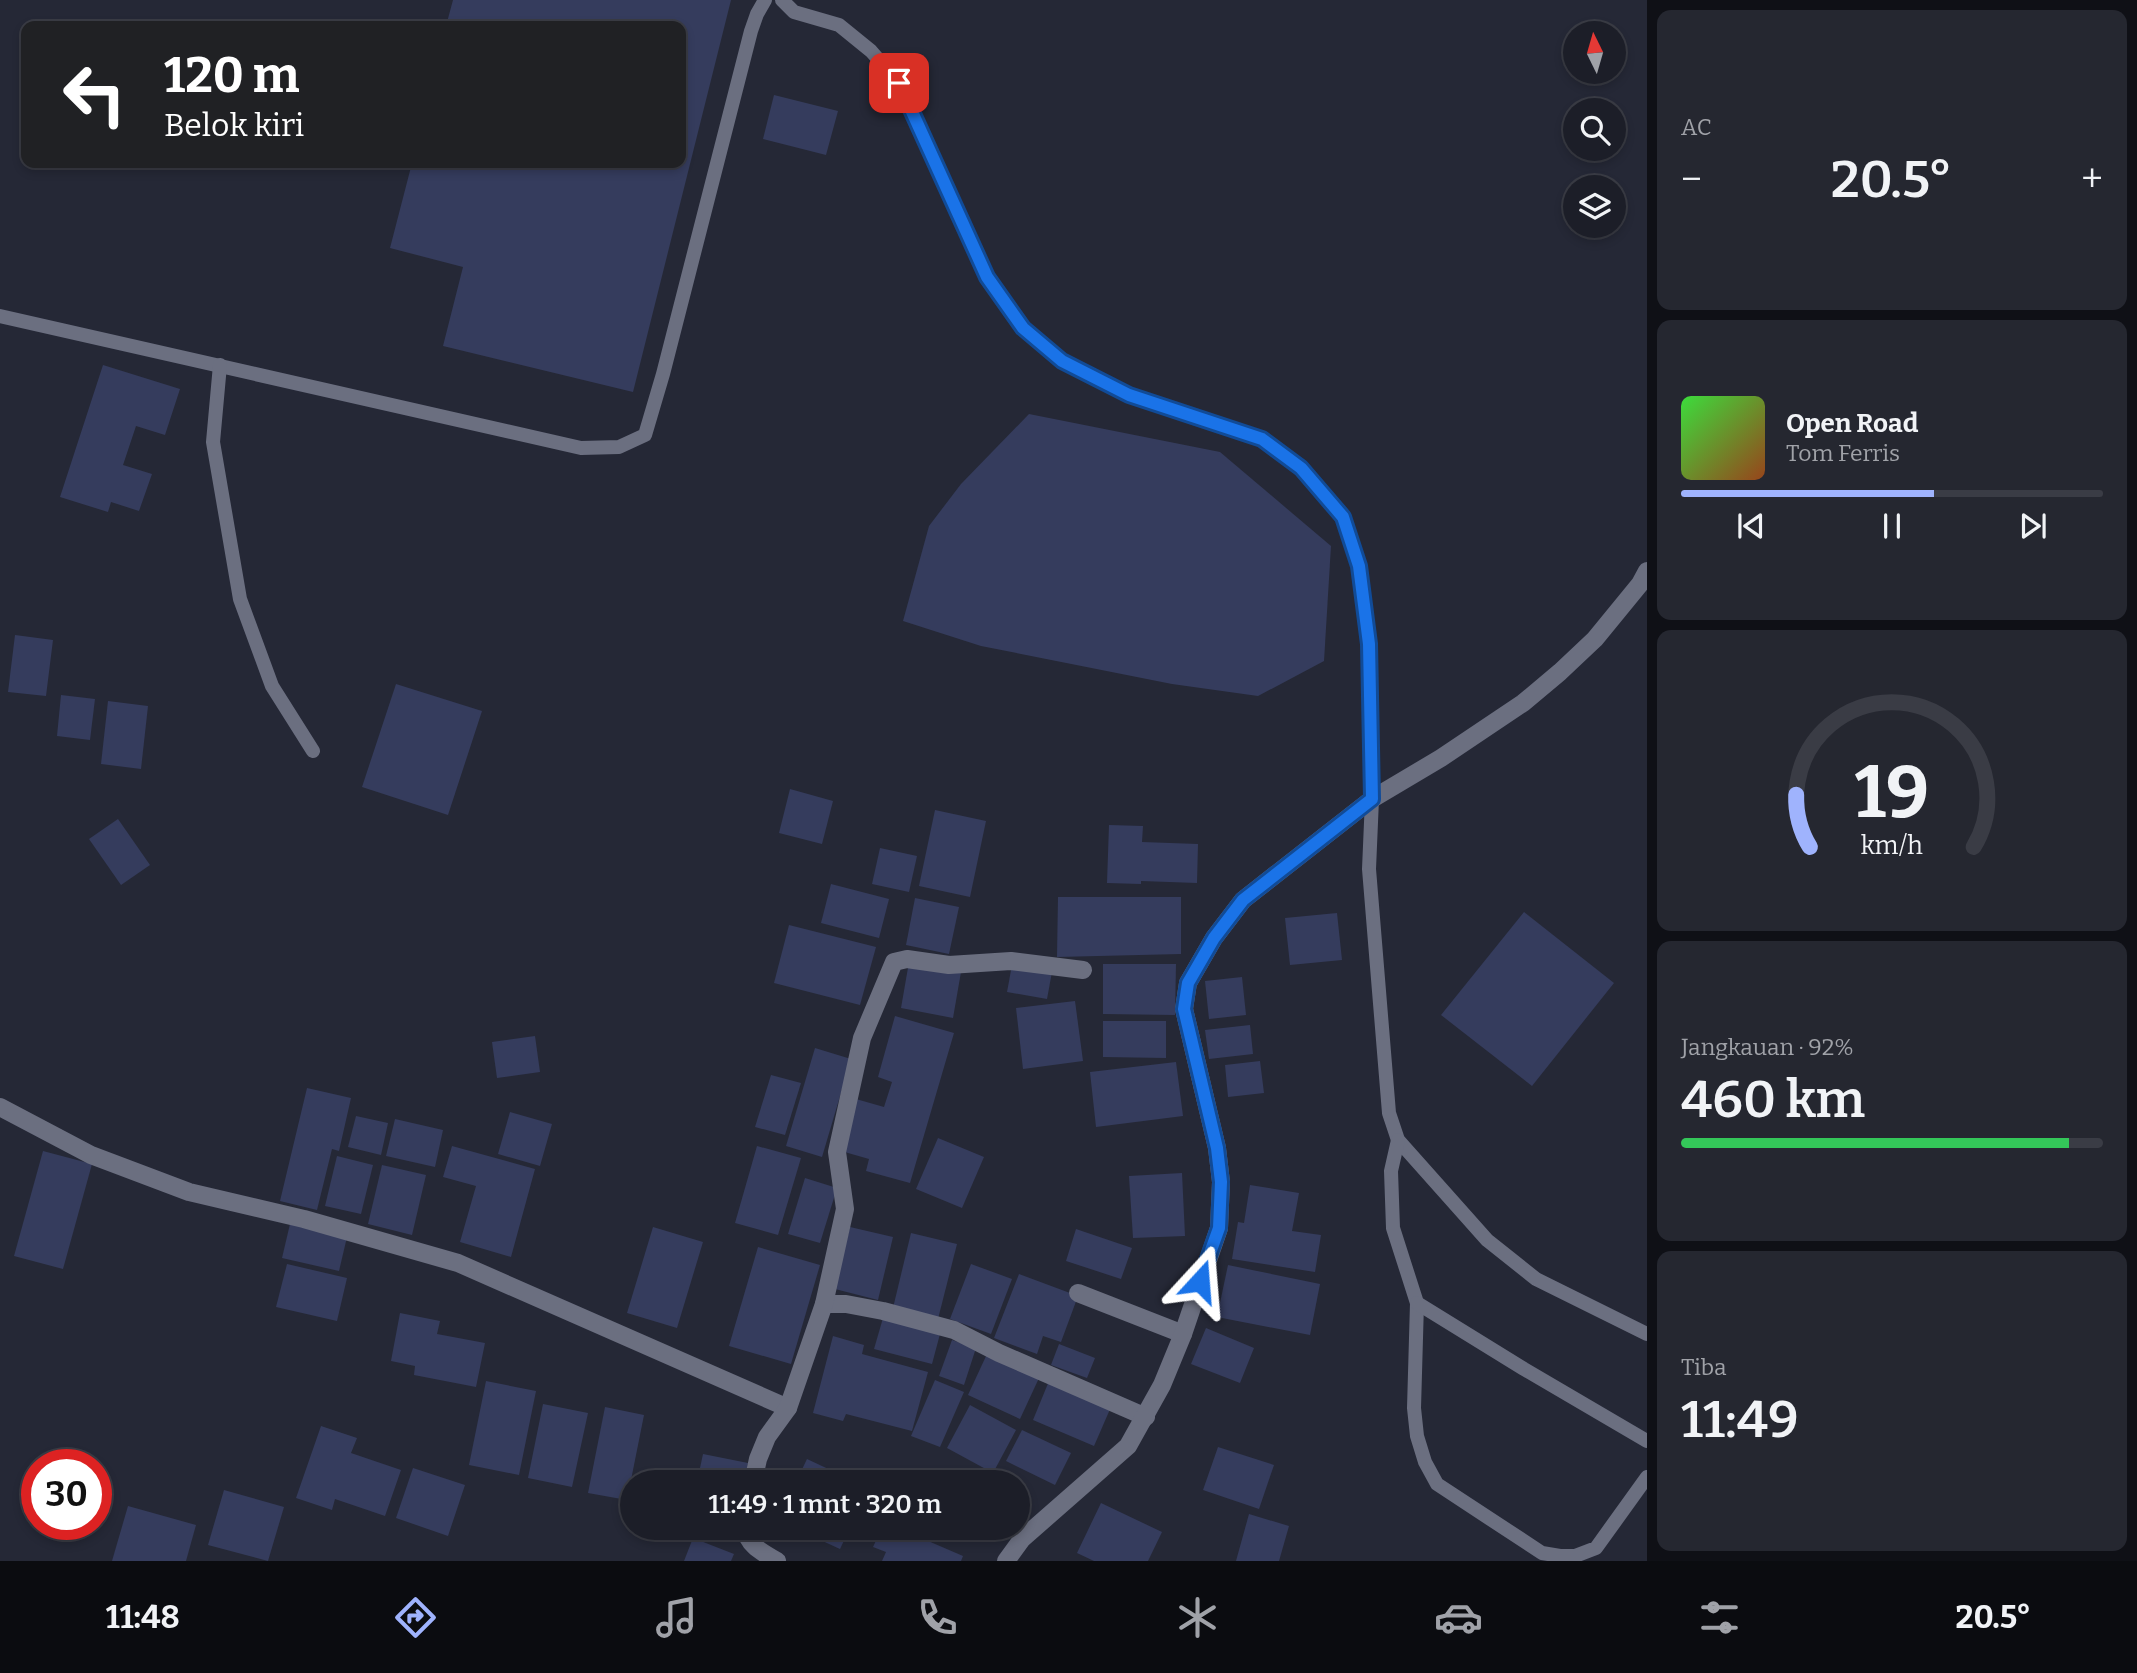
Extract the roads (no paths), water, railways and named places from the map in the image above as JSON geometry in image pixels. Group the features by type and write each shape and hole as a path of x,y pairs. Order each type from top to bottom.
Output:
{"street":[{"path":"1006,1561 1022,1539 1129,1446 1162,1385 1219,1228 1221,1182 1217,1148 1184,1009 1188,983 1214,938 1243,900 1372,799 1441,758 1523,703 1560,672 1595,639 1640,584 1647,571"},
{"path":"756,1470 767,1437 788,1408 824,1304 845,1209 837,1152 862,1038 894,962 907,959 949,965 1012,961 1083,970"},
{"path":"0,1107 91,1155 189,1192 304,1219 458,1263 788,1408"},
{"path":"1078,1293 1182,1334"},
{"path":"824,1304 846,1304 883,1311 954,1330 1023,1364 1146,1417"},
{"path":"749,1540 755,1548 777,1561"}],"lane":[{"path":"0,316 581,449 619,447 645,435 751,30 765,0"},
{"path":"782,0 794,12 839,25 871,51 899,83 987,277 1023,328 1062,361 1129,395 1262,439 1301,468 1343,517 1359,566 1369,644 1372,799 1369,869 1388,1113 1398,1140 1487,1240 1536,1279 1647,1334"},
{"path":"220,365 213,442 240,599 272,686 313,751"},
{"path":"1398,1140 1391,1171 1393,1228 1417,1303 1414,1408 1417,1436 1425,1462 1437,1484 1542,1553 1575,1556 1596,1548 1647,1477"},
{"path":"1417,1303 1647,1441"}]}
